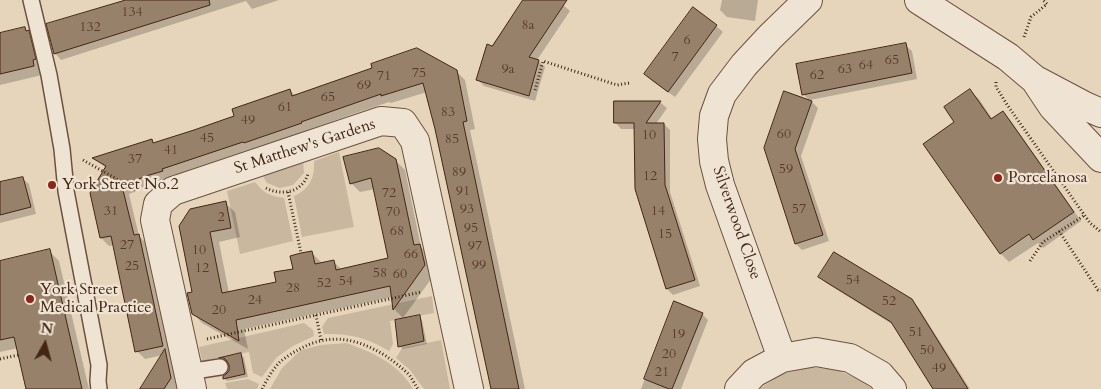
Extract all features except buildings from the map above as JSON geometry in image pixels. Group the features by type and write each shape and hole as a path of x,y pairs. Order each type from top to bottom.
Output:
{"street":[{"name":"Silverwood Close","path":"782,358 720,185 714,161 712,139 714,116 722,94 744,64 808,0"},
{"path":"919,0 1008,57 1034,78 1101,113"},
{"path":"1034,78 1053,107 1101,158"},
{"name":"St Matthew's Gardens","path":"158,204 173,191 381,121 403,123 415,140 469,389"},
{"path":"158,204 155,220 190,381"},
{"path":"739,389 754,373 782,358 816,352 850,358 880,375 892,389"}],"lane":[{"path":"30,0 50,75 62,149 66,191 99,365 99,389"},
{"path":"190,381 220,367"}],"path":[{"path":"1024,39 1031,17 1047,4 1043,0"},
{"path":"535,90 543,61 617,85 629,83"},
{"path":"996,79 996,88 1008,106 1090,224 1101,232"},
{"path":"62,149 158,204"},
{"path":"288,192 301,253"},
{"path":"1030,261 1043,242 1085,215"},
{"path":"1059,232 1098,290 1101,290"},
{"path":"182,345 446,286"},
{"path":"316,315 320,340"},
{"path":"262,389 279,363 293,353 308,344 320,340 345,339 360,343 394,362 409,376 418,389"},
{"path":"0,359 18,355"}],"shaded area":[{"path":"339,152 354,227 302,237 294,196 308,186 314,172 314,161"},
{"path":"303,158 304,173 293,185 280,188 267,183 261,173"},
{"path":"255,182 267,193 284,198 293,241 240,254 227,191"},
{"path":"432,296 434,313 390,321 393,344 389,351 358,337 324,334 322,327 328,318"},
{"path":"304,323 313,330 314,336 293,346 277,357 262,377 253,373 249,352 202,361 199,347"},
{"path":"441,340 450,389 424,389 410,370 396,358 402,348"},
{"path":"347,343 384,360 400,372 413,389 270,389 282,368 301,350 321,345"},
{"path":"809,367 837,370 863,381 872,389 759,389 782,374"},
{"path":"248,379 259,384 257,389 227,389 225,383"}],"place":[{"name":"Porcelanosa","path":"998,178"},
{"name":"York Street No.2","path":"52,185"},
{"name":"York Street Medical Practice","path":"30,299"}]}
